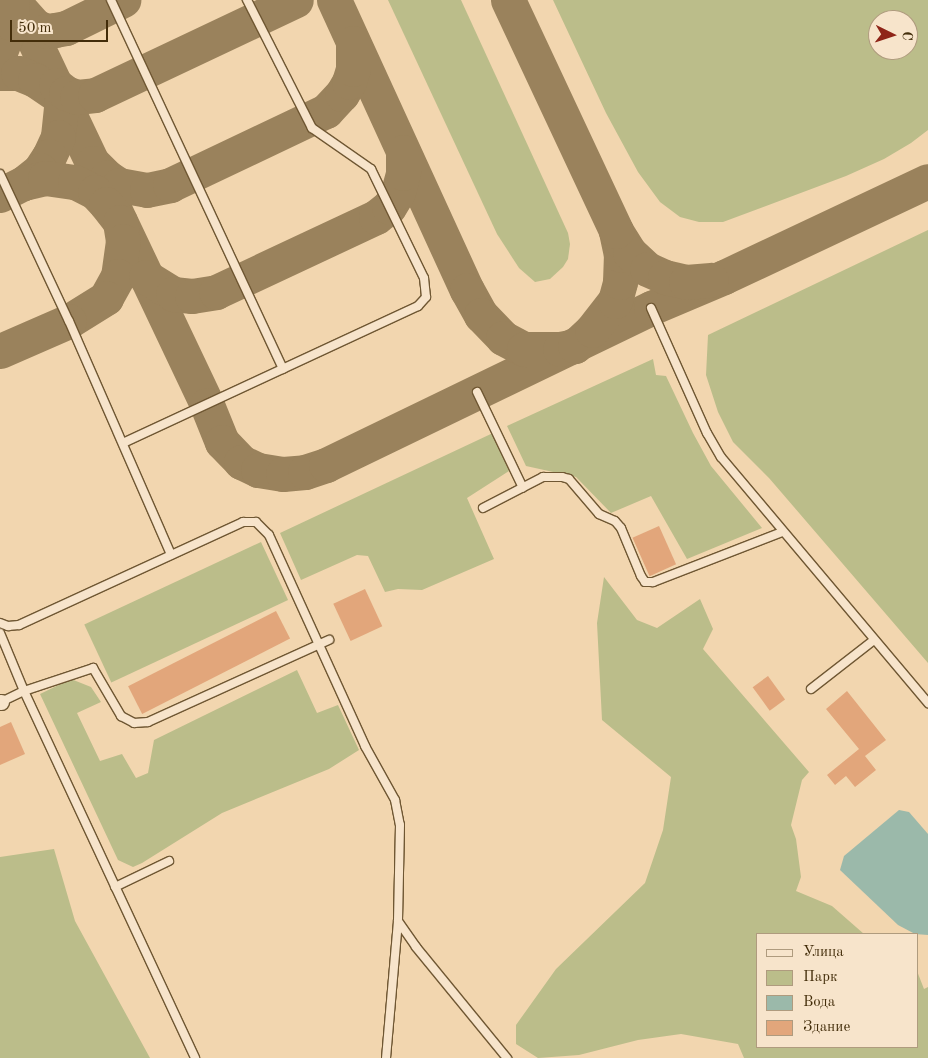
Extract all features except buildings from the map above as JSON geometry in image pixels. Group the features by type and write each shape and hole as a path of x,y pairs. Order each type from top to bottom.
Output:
{"lane":[{"path":"112,0 283,369"},
{"path":"123,443 418,306 426,297 427,288 424,278 372,169 312,128 247,0"},
{"path":"0,174 70,321 171,555"},
{"path":"651,308 706,432 720,457 928,703"},
{"path":"477,392 523,488"},
{"path":"483,508 542,478 562,477 569,480 599,514 615,521 621,528 645,582 653,582 782,532"},
{"path":"0,623 8,626 19,625 243,522 256,522 269,535 365,746 395,800 400,825 398,921 386,1058"},
{"path":"0,633 24,691 195,1058"},
{"path":"0,702 24,691 93,668 121,716 134,722 148,722 329,640"},
{"path":"811,689 874,640"},
{"path":"115,887 169,861"},
{"path":"398,921 416,947 507,1058"}],"green space":[{"path":"388,0 461,0 568,233 570,244 568,259 563,267 550,279 535,282 519,268 497,234"},
{"path":"553,0 928,0 928,130 911,143 884,159 846,176 723,222 699,222 680,217 660,202 638,172 606,113"},
{"path":"928,230 928,663 769,478 733,442 718,412 706,375 708,335"},
{"path":"653,359 656,375 666,376 711,466 762,528 687,559 651,496 611,513 576,477 526,466 507,426"},
{"path":"493,433 509,471 467,498 494,559 422,590 398,589 385,592 368,556 357,555 301,580 280,533"},
{"path":"261,542 288,600 111,682 84,624"},
{"path":"604,577 637,620 657,628 700,599 713,629 703,649 809,772 802,780 791,825 796,839 801,877 796,891 832,906 863,933 756,933 756,1048 918,1048 918,974 924,989 928,987 928,1058 744,1058 738,1044 681,1034 638,1040 579,1055 538,1058 516,1044 516,1025 556,969 645,883 663,830 671,777 602,720 597,623"},
{"path":"297,670 317,713 338,705 359,750 329,769 222,813 142,863 133,867 118,860 40,694 71,679 91,687 101,702 77,713 100,761 122,754 136,778 148,773 154,740"},
{"path":"54,849 75,921 150,1058 0,1058 0,857"}],"water":[{"path":"899,810 909,812 928,834 928,935 913,933 898,925 840,870 844,856"}],"taxiway":[{"path":"0,52 11,23 12,0"},
{"path":"15,0 207,405 222,442 241,462 258,470 283,474 305,472 326,465 651,308 724,277 928,181"},
{"path":"19,8 35,26 46,31 66,28 123,0"},
{"path":"56,85 66,93 77,97 95,95 296,0"},
{"path":"334,0 467,290 481,315 503,338 524,349 560,349 575,346 592,330 615,301 620,282 621,255 616,231 630,253 647,269 665,277 686,282 711,280"},
{"path":"508,0 616,231"},
{"path":"93,163 107,177 119,185 147,190 170,185 326,111 342,94 349,82 353,69 353,43"},
{"path":"0,73 18,73 35,80 62,98 58,137 40,170 24,183"},
{"path":"146,277 173,294 192,296 216,292 376,217 389,207 398,192 403,173 403,152"},
{"path":"0,195 24,183 45,178 75,182 95,192 106,204 120,222 123,241 118,276 106,298 69,321 0,351"}]}
